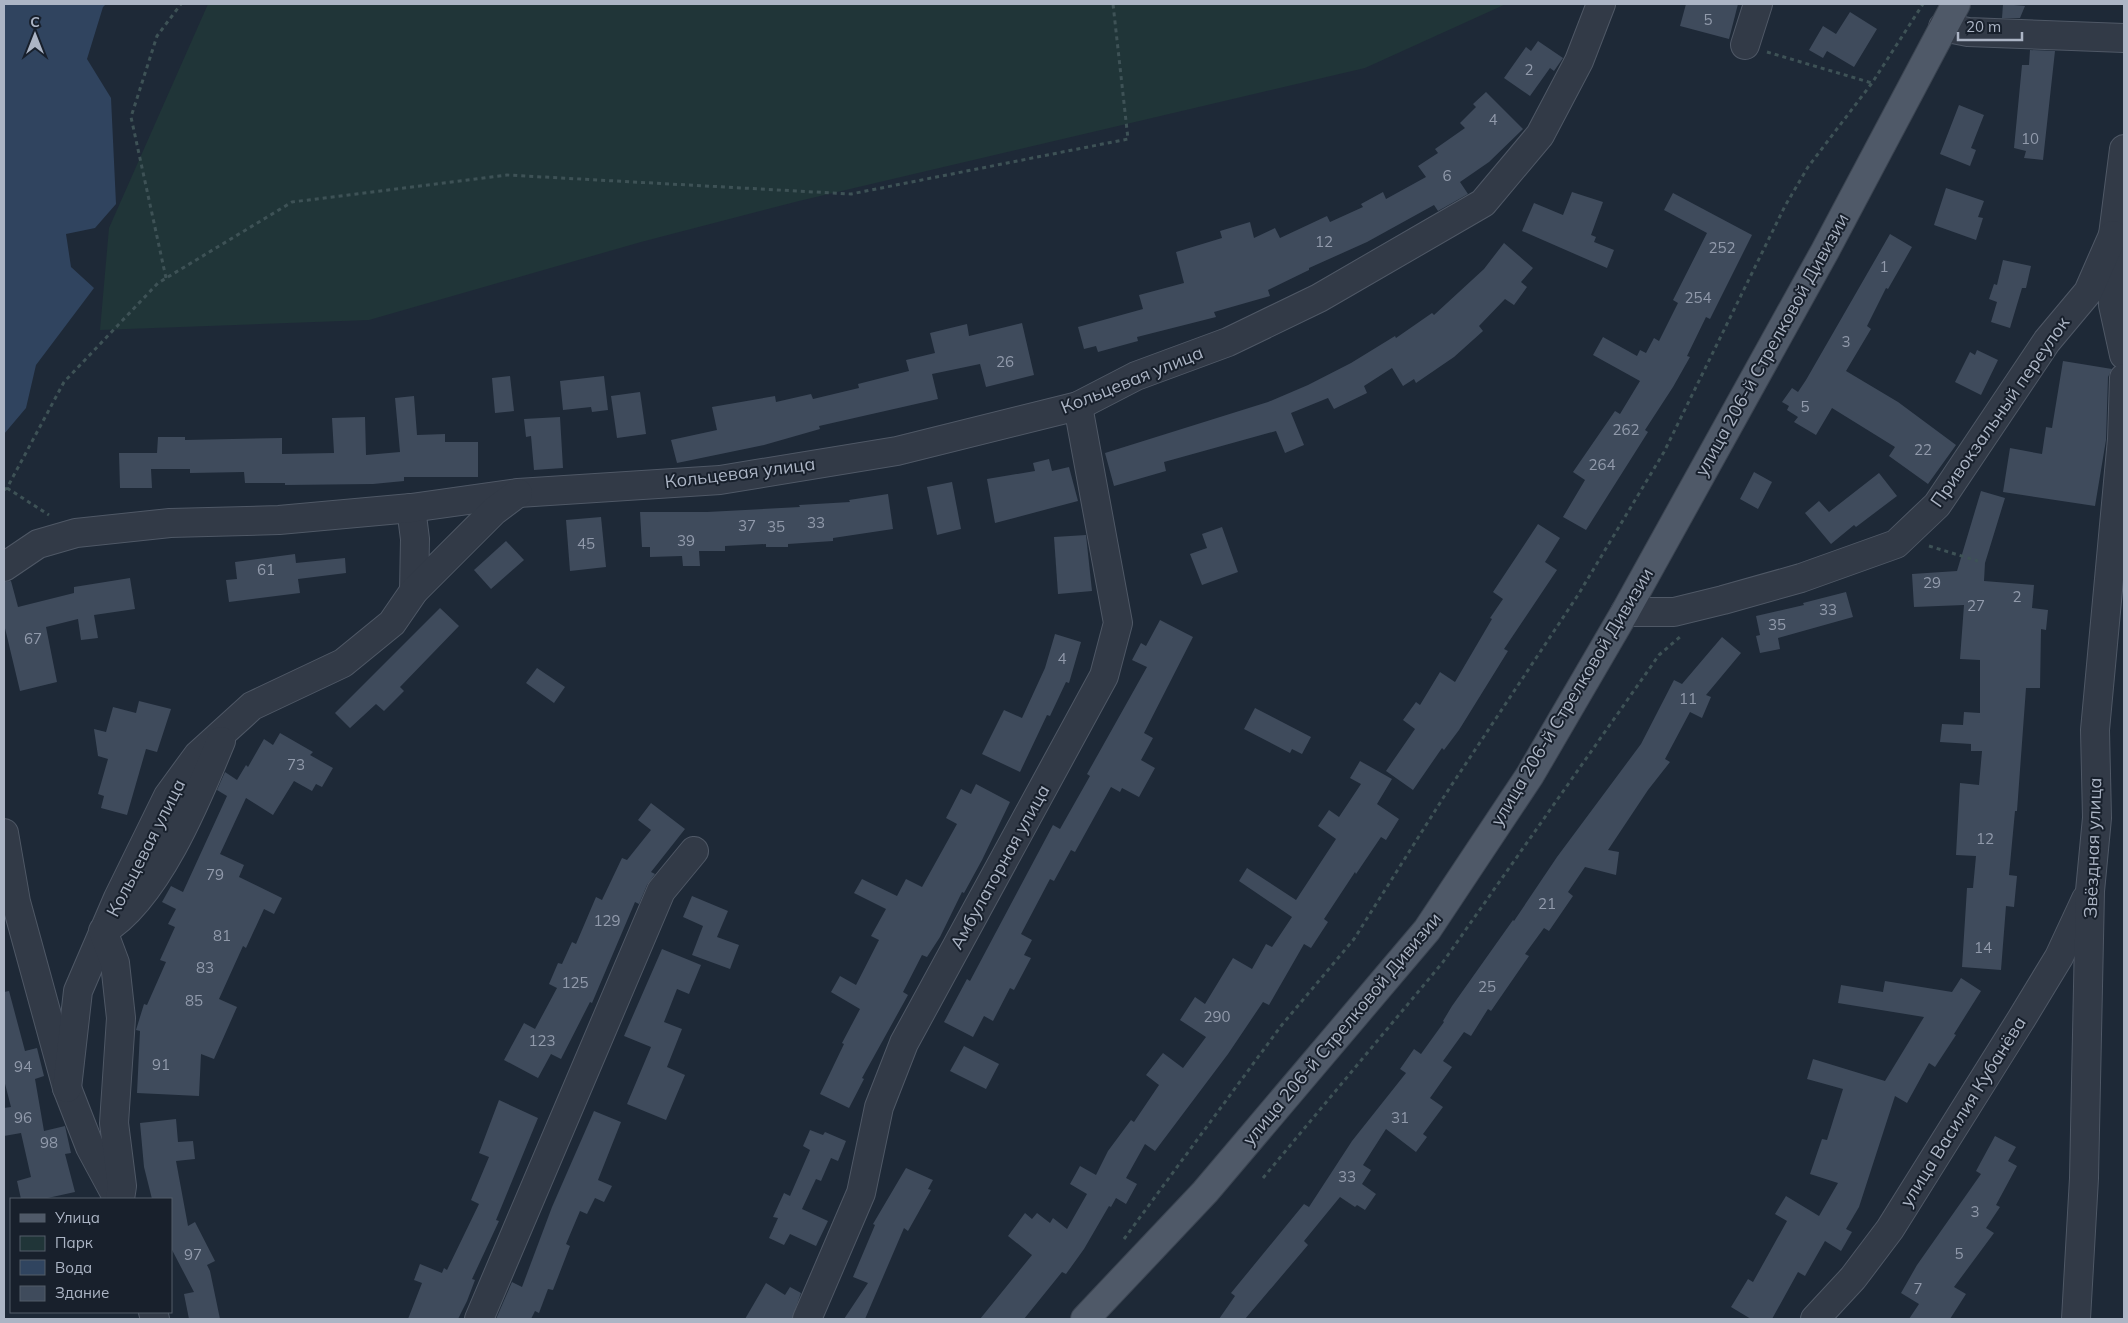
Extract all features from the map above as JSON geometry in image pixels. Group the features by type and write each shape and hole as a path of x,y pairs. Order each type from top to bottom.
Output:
{"main road":[{"name":"улица 206-й Стрелковой Дивизии","path":"1085,1319 1206,1192 1427,930 1530,775 1625,612 1825,250 1949,15"}],"street":[{"name":"Кольцевая улица","path":"4,567 38,544 76,533 170,522 279,520 411,508 518,492 730,478 897,451 1078,406 1136,376 1228,342 1319,298 1483,202 1540,135 1579,61 1601,4"},
{"path":"1745,45 1758,4"},
{"path":"1949,15 1968,32 2124,38"},
{"path":"2124,149 2113,235 2113,305 2124,355"},
{"name":"Привокзальный переулок","path":"1625,612 1674,612 1723,600 1801,578 1896,544 1937,505 2046,341 2088,292 2113,235"},
{"name":"Звёздная улица","path":"2076,1319 2084,1178 2090,891 2097,818 2095,730 2122,439 2124,378"},
{"name":"Амбулаторная улица","path":"807,1319 861,1193 879,1108 904,1043 1104,676 1118,623 1078,406"},
{"name":"Кольцевая улица","path":"67,1088 78,990 168,796 198,755 252,706 343,663 392,623 414,591 494,511 518,492"},
{"path":"411,508 415,539 414,591"},
{"name":"Кольцевая улица","path":"4,833 16,902 67,1088 90,1147 118,1198"},
{"path":"479,1319 642,932 661,891 694,851"},
{"name":"улица Василия Кубанёва","path":"1815,1319 1853,1278 1890,1229 2050,972 2090,891"},
{"path":"104,931 115,963 121,1018 114,1123 122,1186 119,1198"}],"path":[{"path":"166,278 131,117 157,36 181,4"},
{"path":"76,533 6,489 64,382 158,283 292,202 507,175 850,194 1128,139 1113,4"},
{"path":"1122,1242 1281,1026 1354,939 1445,795 1578,595 1664,452 1785,206 1808,167 1872,83 1923,4"},
{"path":"1745,45 1872,83"},
{"path":"1896,544 1929,546 1978,561"},
{"path":"1263,1178 1443,962 1659,655 1688,631"}],"green space":[{"path":"208,4 1506,4 1365,68 799,201 641,242 369,320 100,330 109,228"}],"water":[{"path":"4,4 106,4 103,7 87,59 111,98 116,204 95,228 66,234 71,267 94,288 36,365 26,408 4,434"}],"building":[{"path":"1686,4 1738,4 1729,39 1680,26"},
{"path":"2003,4 2025,6 2020,18 2002,18"},
{"path":"1850,12 1877,29 1854,67 1827,51 1823,58 1809,50 1823,26 1836,34"},
{"path":"1538,41 1563,58 1554,71 1550,68 1530,96 1504,78 1526,47 1531,51"},
{"path":"2030,50 2055,51 2043,160 2024,158 2026,151 2014,148 2022,65 2029,65"},
{"path":"1486,92 1523,129 1489,162 1460,182 1468,194 1438,211 1434,205 1367,242 1309,268 1309,270 1268,290 1270,296 1214,312 1216,317 1137,337 1138,341 1098,352 1096,346 1084,349 1078,327 1143,309 1139,295 1184,283 1176,252 1222,238 1220,231 1250,222 1254,238 1275,228 1280,238 1327,216 1330,222 1363,207 1361,204 1383,192 1386,199 1426,177 1418,166 1438,153 1435,149 1465,128 1460,123 1476,107 1473,104"},
{"path":"1959,105 1984,115 1971,148 1976,150 1970,166 1940,154"},
{"path":"1946,188 1984,201 1978,217 1983,218 1976,240 1934,225"},
{"path":"1572,192 1603,202 1591,235 1596,237 1594,242 1614,250 1607,268 1522,231 1534,203 1563,215"},
{"path":"1673,193 1752,235 1710,319 1706,317 1687,356 1690,357 1645,430 1648,432 1586,530 1563,517 1585,480 1573,472 1615,411 1620,414 1640,381 1593,355 1603,337 1637,356 1640,350 1646,353 1654,338 1659,341 1678,303 1673,300 1707,233 1664,210"},
{"path":"1890,234 1912,247 1888,289 1886,288 1867,326 1871,329 1846,371 1898,402 1956,445 1928,484 1889,456 1895,447 1832,408 1816,435 1794,422 1798,417 1787,410 1789,406 1782,402 1792,388 1798,392 1806,380"},
{"path":"1504,243 1533,268 1521,282 1527,287 1514,305 1505,299 1479,326 1483,331 1454,357 1416,383 1414,379 1403,386 1392,368 1364,386 1367,393 1334,409 1328,398 1291,413 1304,445 1285,453 1276,431 1164,462 1166,471 1114,486 1105,453 1268,402 1308,385 1351,363 1395,336 1396,338 1432,313 1434,315 1484,269"},
{"path":"2003,260 2031,266 2026,288 2022,288 2010,328 1991,322 1997,302 1989,299 1994,284 1997,285"},
{"path":"1022,323 1034,375 986,387 980,364 932,374 938,399 819,426 820,429 764,445 677,463 671,440 717,430 712,407 775,396 776,402 811,394 813,399 859,388 858,384 909,371 906,360 935,353 930,333 967,324 969,336"},
{"path":"1977,350 1998,360 1981,395 1955,382 1970,352 1975,355"},
{"path":"2063,361 2112,369 2108,377 2106,440 2095,506 2003,492 2010,448 2042,454 2046,427 2052,428"},
{"path":"510,376 514,411 495,413 492,378"},
{"path":"604,376 608,410 592,412 591,407 563,410 560,381"},
{"path":"640,392 646,434 617,438 611,396"},
{"path":"414,396 417,435 445,434 445,442 478,442 478,477 404,477 404,481 373,484 285,485 285,483 245,483 244,472 190,473 190,469 151,469 152,488 120,488 119,453 157,453 158,437 185,437 185,440 282,438 282,454 334,453 332,418 365,417 366,455 400,452 395,398"},
{"path":"560,417 563,468 534,470 531,436 526,437 524,419"},
{"path":"1049,459 1052,471 1069,467 1078,501 995,523 987,479 1035,471 1033,463"},
{"path":"1754,472 1772,482 1758,509 1740,499"},
{"path":"1879,473 1897,496 1856,527 1854,525 1831,544 1805,513 1819,501 1829,512"},
{"path":"952,482 961,529 937,535 927,487"},
{"path":"1981,491 2005,498 1985,563 1984,581 2034,585 2032,608 2048,610 2046,630 2041,629 2040,688 2026,688 2017,811 2015,811 2009,875 2017,876 2014,907 2006,906 2001,970 1962,967 1967,888 1973,888 1976,856 1956,855 1960,783 1979,785 1982,751 1971,751 1971,744 1940,742 1942,724 1963,725 1964,712 1980,713 1980,660 1960,659 1964,605 1914,607 1912,574 1957,571"},
{"path":"888,494 893,529 833,538 833,541 788,544 788,547 766,547 766,544 725,546 725,551 699,551 700,566 683,566 682,556 650,557 650,547 642,547 640,512 707,512 800,507 799,505 850,502 849,500"},
{"path":"601,517 606,567 570,571 566,520"},
{"path":"1538,524 1560,538 1545,562 1557,570 1504,649 1508,651 1459,730 1444,750 1442,748 1413,790 1386,771 1415,729 1403,720 1416,702 1420,705 1440,672 1455,682 1492,619 1490,618 1503,599 1493,592"},
{"path":"1222,527 1238,572 1202,585 1190,554 1207,548 1202,534"},
{"path":"1086,535 1092,591 1058,594 1054,537"},
{"path":"506,541 524,560 491,589 474,570"},
{"path":"295,554 296,563 345,558 346,573 298,579 300,593 229,602 226,580 237,579 235,562"},
{"path":"130,578 135,609 94,615 98,638 81,640 78,619 46,627 57,682 20,691 4,624 4,582 11,581 18,607 74,593 74,587"},
{"path":"1846,592 1853,617 1778,638 1780,649 1760,653 1756,636 1760,635 1756,616 1804,605 1803,603"},
{"path":"440,608 459,626 400,687 404,691 384,711 376,704 350,728 335,713"},
{"path":"1160,620 1193,637 1144,733 1153,738 1141,760 1155,768 1139,797 1122,788 1120,792 1111,787 1075,852 1071,850 1054,881 1050,879 1021,934 1032,940 1024,955 1031,958 1014,990 1010,988 993,1021 984,1016 973,1037 944,1022 967,979 970,981 1053,825 1060,829 1090,776 1087,774 1147,667 1132,660 1141,643 1146,646"},
{"path":"1055,634 1081,642 1069,683 1066,682 1050,716 1047,715 1020,772 982,754 1004,710 1022,718 1045,668"},
{"path":"1722,637 1741,653 1706,695 1711,697 1702,718 1690,712 1665,759 1670,762 1648,790 1608,850 1619,852 1616,875 1585,867 1568,892 1573,896 1549,931 1544,928 1525,954 1529,956 1491,1011 1488,1009 1471,1036 1464,1032 1443,1061 1452,1067 1430,1098 1443,1107 1423,1134 1427,1137 1416,1152 1386,1129 1363,1165 1371,1170 1362,1184 1376,1194 1365,1210 1357,1205 1355,1207 1340,1197 1304,1241 1308,1245 1245,1319 1219,1319 1235,1296 1231,1293 1304,1204 1309,1207 1352,1141 1406,1073 1400,1069 1414,1049 1421,1054 1444,1022 1452,1006 1514,921 1557,857 1641,744 1674,680 1682,684"},
{"path":"537,668 565,687 554,703 526,683"},
{"path":"139,701 171,709 157,752 146,749 127,815 101,808 104,796 98,794 108,759 98,756 94,729 106,732 113,707 136,713"},
{"path":"1255,708 1311,737 1302,754 1292,749 1290,753 1244,729"},
{"path":"280,733 313,752 310,755 333,768 322,787 316,784 312,791 294,781 273,815 246,798 220,854 244,865 239,877 282,898 274,914 264,909 246,948 243,946 219,999 237,1007 214,1059 201,1054 199,1096 137,1093 140,1031 136,1030 144,1004 147,1005 166,962 160,960 175,927 168,924 176,909 162,902 171,886 183,892 227,796 217,790 225,772 237,780 246,765 248,767 264,739 273,745"},
{"path":"1360,761 1392,779 1377,804 1399,819 1386,840 1381,837 1356,874 1355,872 1324,919 1328,922 1311,948 1304,944 1269,1005 1263,1002 1228,1054 1155,1151 1145,1144 1126,1178 1137,1184 1126,1204 1116,1198 1066,1274 1062,1272 1024,1319 980,1319 1032,1255 1008,1236 1025,1213 1032,1219 1037,1213 1050,1223 1053,1218 1067,1229 1087,1194 1070,1184 1080,1166 1096,1175 1108,1151 1131,1120 1134,1122 1159,1085 1146,1075 1163,1053 1183,1068 1206,1037 1180,1020 1195,997 1205,1004 1233,958 1252,969 1266,944 1272,947 1292,917 1239,881 1247,868 1296,900 1336,839 1318,826 1329,810 1339,817 1361,784 1350,778"},
{"path":"976,784 1010,802 982,860 964,893 962,892 940,937 927,957 922,955 903,992 908,995 862,1078 864,1079 849,1108 820,1094 844,1044 842,1043 860,1009 831,992 840,976 856,985 879,940 871,936 886,909 854,893 862,879 897,896 906,879 922,887 957,824 946,818 961,789 971,794"},
{"path":"651,803 685,829 651,872 655,874 647,885 639,904 635,902 592,1003 590,1002 561,1059 551,1054 538,1078 504,1060 524,1023 535,1029 557,988 549,984 558,963 562,964 572,942 576,944 596,897 602,900 622,858 627,860 651,830 638,820"},
{"path":"692,896 728,911 717,937 739,945 730,969 692,955 703,926 683,917"},
{"path":"662,949 701,965 689,994 677,989 664,1022 682,1029 667,1067 685,1075 666,1120 627,1104 651,1047 624,1036"},
{"path":"1961,978 1981,991 1935,1067 1929,1063 1907,1103 1895,1096 1859,1207 1846,1229 1852,1232 1841,1251 1825,1241 1805,1276 1798,1272 1772,1319 1751,1319 1731,1307 1748,1279 1753,1282 1787,1221 1775,1214 1786,1196 1819,1216 1838,1183 1810,1174 1822,1139 1827,1140 1843,1089 1807,1079 1813,1059 1885,1081 1924,1017 1838,1003 1841,985 1883,992 1885,981 1952,992"},
{"path":"9,991 25,1051 37,1048 44,1076 35,1079 44,1131 65,1126 71,1153 65,1154 75,1192 48,1198 21,1198 17,1181 31,1177 21,1133 4,1136 4,1108 11,1107 4,1080 4,992"},
{"path":"964,1046 999,1064 986,1089 950,1071"},
{"path":"499,1100 538,1118 496,1220 499,1221 472,1279 475,1280 467,1301 458,1319 408,1319 422,1283 414,1280 420,1264 442,1273 444,1268 447,1270 479,1204 471,1200 489,1157 479,1153"},
{"path":"594,1111 621,1122 598,1180 612,1186 604,1202 595,1198 587,1214 580,1211 566,1244 570,1246 553,1290 548,1289 539,1313 535,1311 531,1319 496,1319 512,1282 522,1287 552,1207"},
{"path":"176,1119 178,1142 193,1141 195,1159 176,1161 188,1226 195,1222 215,1261 207,1265 210,1271 220,1319 189,1319 184,1294 194,1292 172,1250 172,1198 152,1198 144,1167 140,1123"},
{"path":"810,1130 823,1135 825,1132 846,1141 838,1161 831,1158 821,1181 816,1179 802,1209 828,1221 816,1246 790,1234 784,1245 769,1238 778,1218 773,1217 784,1193 790,1196 810,1150 803,1146"},
{"path":"1995,1136 2016,1147 2008,1161 2017,1166 1996,1205 2000,1207 1986,1228 1994,1233 1954,1287 1966,1294 1950,1319 1909,1319 1919,1304 1901,1293 1917,1265 1981,1174 1976,1171"},
{"path":"906,1168 933,1180 928,1189 931,1190 908,1231 904,1228 865,1319 844,1319 868,1283 853,1277 875,1225 873,1224"},
{"path":"766,1283 785,1295 790,1287 801,1293 792,1319 745,1319"}]}
